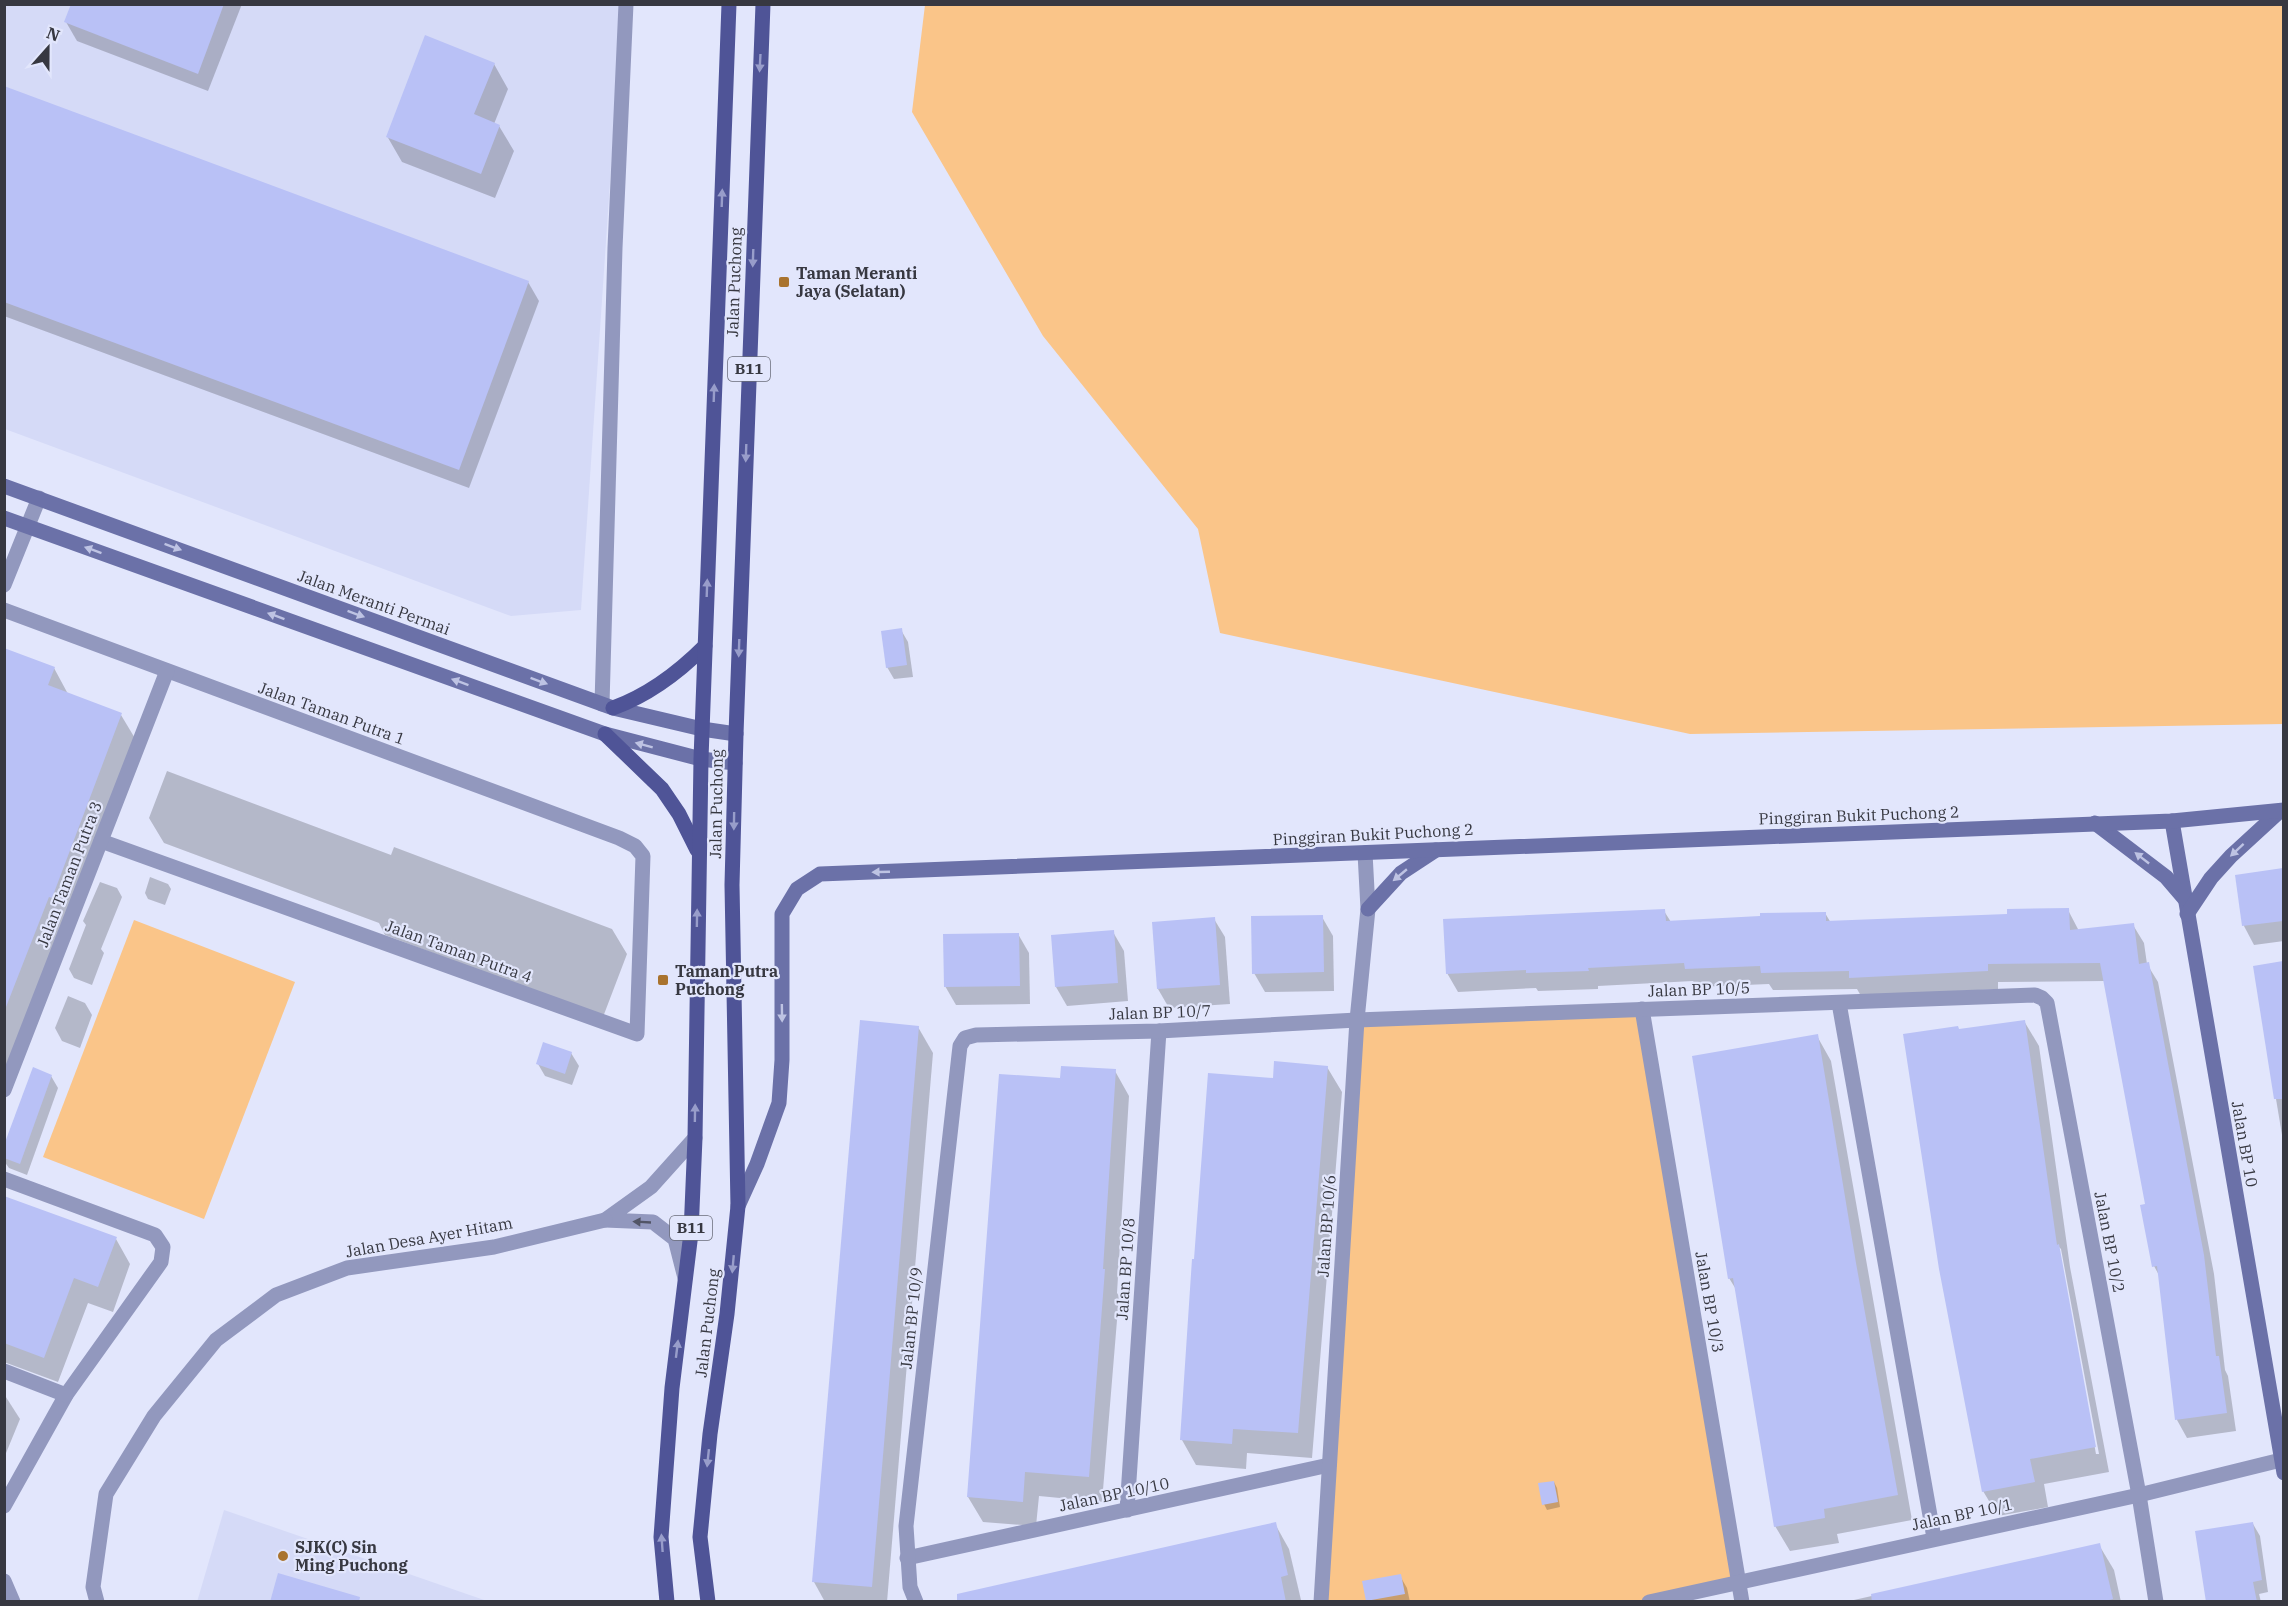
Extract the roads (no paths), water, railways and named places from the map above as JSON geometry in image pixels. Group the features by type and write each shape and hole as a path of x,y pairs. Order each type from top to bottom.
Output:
{"main road":[{"name":"Jalan Puchong","path":"667,1602 661,1537 672,1388 691,1233 695,1138 698,853 729,4"},
{"name":"Jalan Puchong","path":"708,1602 700,1537 710,1434 727,1314 738,1206 732,885 763,4"},
{"path":"608,706 632,701 673,676 705,646"},
{"path":"604,734 662,789 679,814 698,853"}],"street":[{"path":"608,706 614,260 626,4"},
{"name":"Jalan Meranti Permai","path":"4,486 608,706 702,729 736,734"},
{"path":"4,585 39,498"},
{"path":"4,518 604,734 701,759 735,763"},
{"name":"Jalan Taman Putra 1","path":"4,610 619,838 635,846 643,856"},
{"name":"Jalan Taman Putra 3","path":"4,1090 167,671"},
{"path":"2187,914 2211,878 2231,856 2282,810"},
{"name":"Pinggiran Bukit Puchong 2","path":"738,1206 757,1164 779,1103 782,1060 782,914 797,889 820,873 2172,821 2282,810"},
{"name":"Jalan BP 10","path":"2172,821 2282,1467"},
{"path":"2095,824 2166,877 2184,898"},
{"name":"Jalan Taman Putra 4","path":"101,841 637,1034 643,856"},
{"path":"1368,909 1401,873 1438,849"},
{"name":"Jalan BP 10/6","path":"1321,1602 1357,1020 1368,909 1365,853"},
{"name":"Jalan BP 10/5","path":"1357,1020 2035,994 2042,998"},
{"name":"Jalan BP 10/2","path":"2042,998 2047,1003 2139,1495 2156,1602"},
{"path":"1839,1003 1934,1538"},
{"name":"Jalan BP 10/3","path":"1642,1009 1742,1602"},
{"name":"Jalan BP 10/7","path":"965,1038 976,1035 1159,1031 1357,1020"},
{"name":"Jalan BP 10/8","path":"1127,1510 1159,1031"},
{"name":"Jalan BP 10/9","path":"916,1602 910,1587 906,1526 960,1046 965,1038"},
{"name":"Jalan Desa Ayer Hitam","path":"605,1220 651,1187 695,1138"},
{"path":"4,1179 155,1235 163,1247 161,1262 66,1395 4,1506"},
{"name":"Jalan Desa Ayer Hitam","path":"98,1602 93,1587 106,1494 154,1416 216,1340 276,1294 347,1268 494,1247 605,1220 653,1222 675,1239 686,1278"},
{"path":"4,1371 66,1395"},
{"name":"Jalan BP 10/10","path":"907,1558 1329,1465"},
{"name":"Jalan BP 10/1","path":"1649,1602 1934,1538 2282,1467"},
{"path":"4,1581 13,1602"}],"place":[{"name":"Taman Meranti Jaya (Selatan)","path":"784,282"},
{"name":"Taman Putra Puchong","path":"663,980"},
{"name":"SJK(C) Sin Ming Puchong","path":"283,1556"}]}
